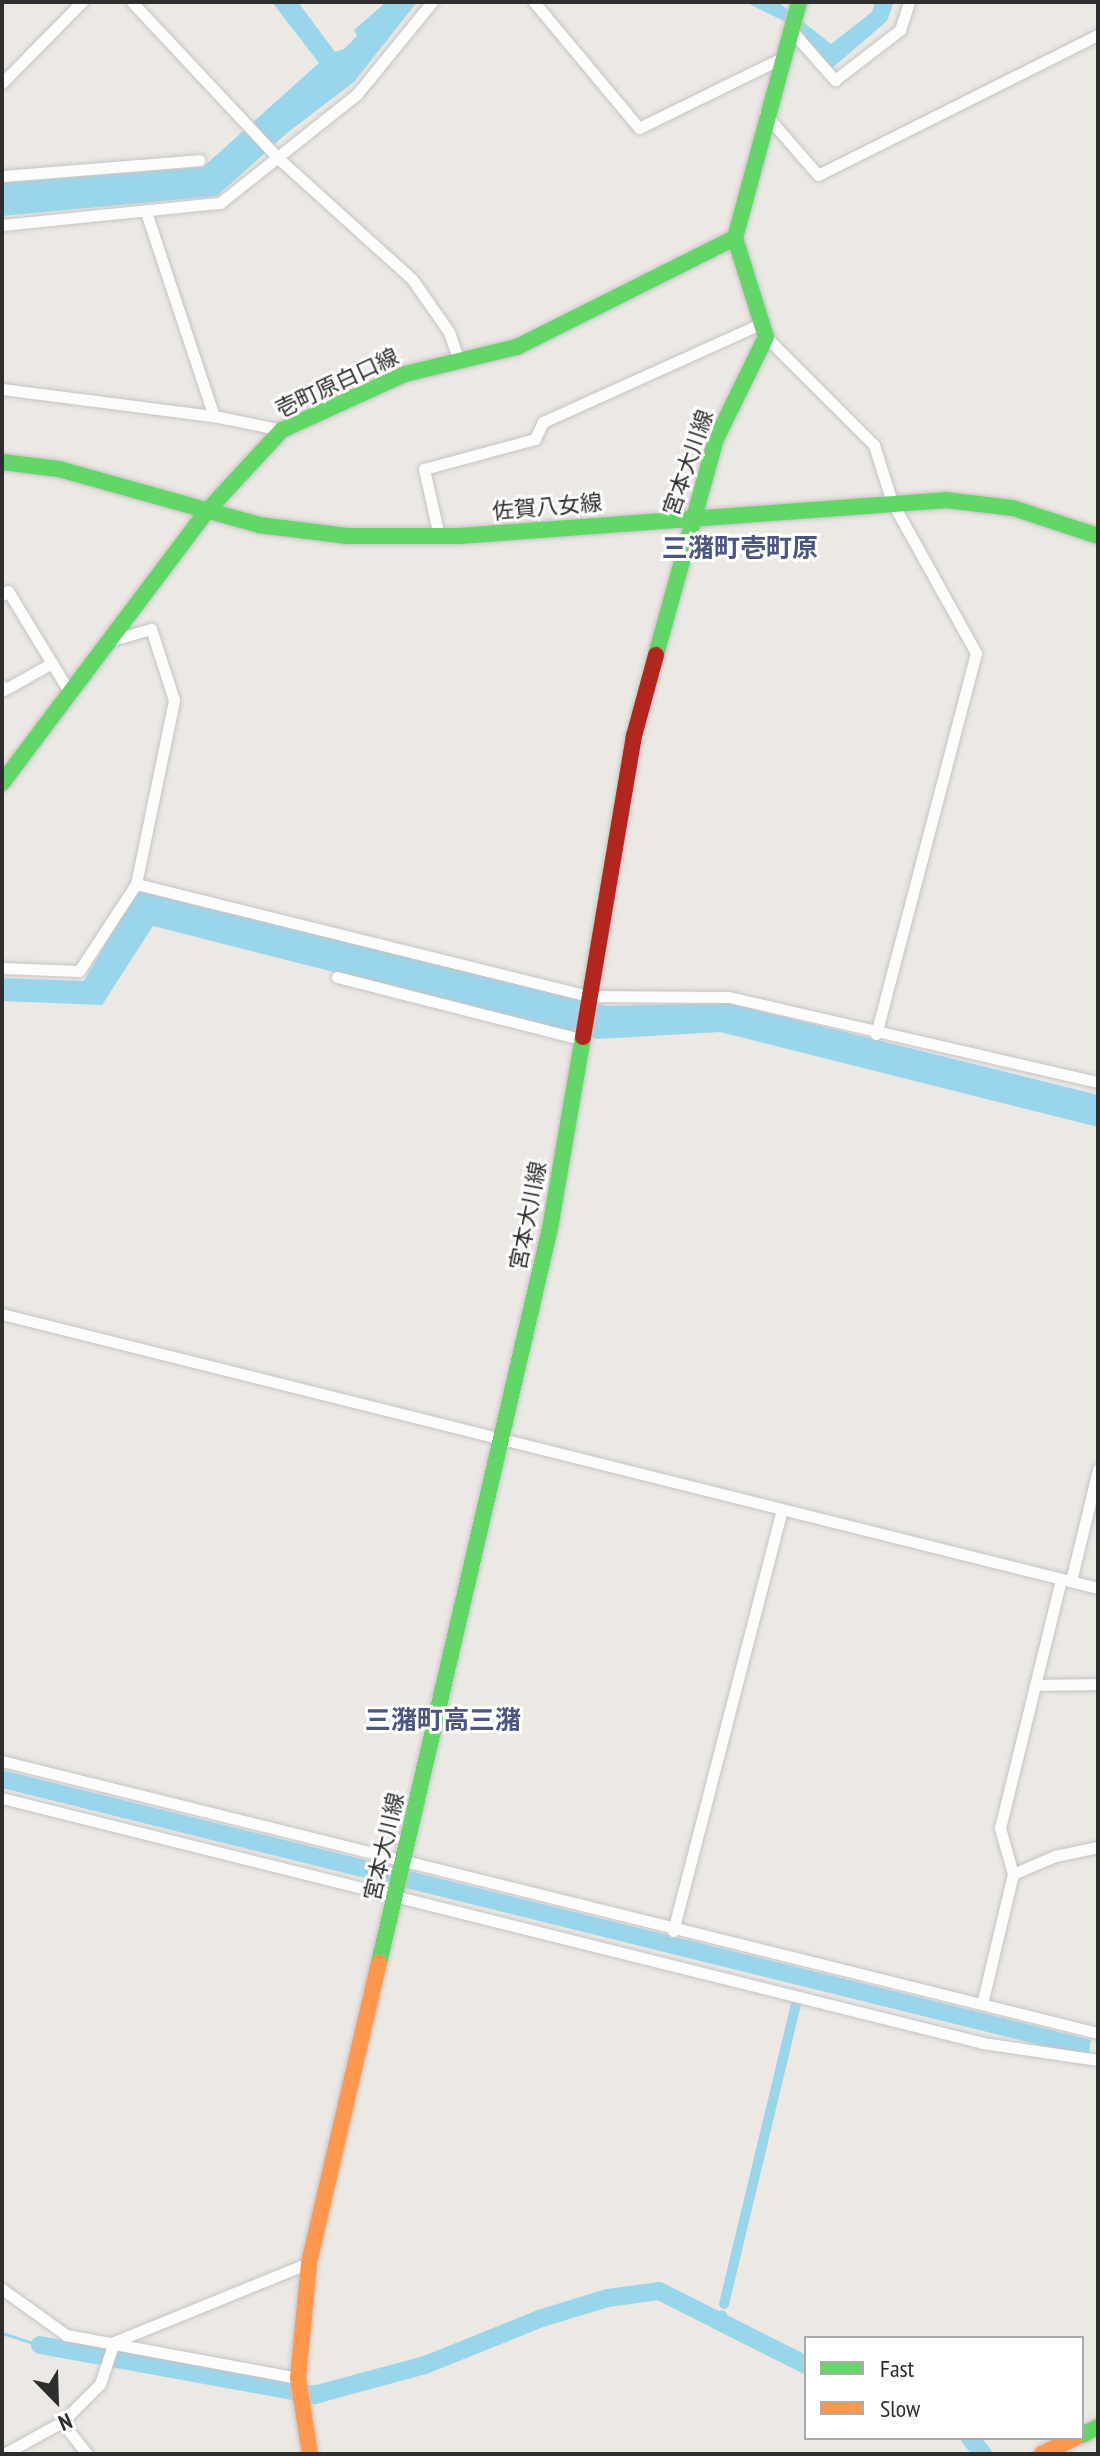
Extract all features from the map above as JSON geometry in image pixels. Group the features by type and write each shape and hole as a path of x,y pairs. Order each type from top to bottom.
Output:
{"main road":[{"path":"764,330 735,238 765,114 799,2"},
{"name":"壱町原白口線","path":"2,783 207,511 282,430 405,374 458,358 517,347 735,238"},
{"name":"宮本大川線","path":"310,2454 299,2382 309,2263 550,1228 634,736 691,517 716,439 764,330"},
{"name":"佐賀八女線","path":"2,462 59,469 259,525 347,536 439,536 945,500 1013,508 1098,536"},
{"path":"1042,2454 1071,2440"}],"street":[{"path":"2,83 82,2"},
{"path":"132,2 276,156 412,279 449,332 458,358"},
{"path":"2,225 220,203 357,94 432,2"},
{"path":"534,2 639,128 782,58"},
{"path":"791,30 835,80 900,30 909,2"},
{"path":"765,114 818,175 1098,35"},
{"path":"2,176 199,160"},
{"path":"146,212 214,416"},
{"path":"439,536 424,469 535,439 543,422 764,330 874,445 892,502 976,653 876,1034"},
{"path":"2,389 214,416 282,430"},
{"path":"2,595 8,591 70,693"},
{"path":"2,968 79,971 136,884 174,700 151,629 108,641"},
{"path":"2,686 4,690 52,663"},
{"path":"136,884 588,999 729,997 876,1034 1098,1082"},
{"path":"337,977 581,1036"},
{"path":"2,1314 781,1512 1098,1588"},
{"path":"982,2004 1013,1874 1000,1828 1035,1685 1098,1469"},
{"path":"673,1931 781,1512"},
{"path":"1035,1685 1086,1688 1098,1684"},
{"path":"2,1761 673,1931 1098,2033"},
{"path":"2,1798 396,1891 983,2043 1098,2060"},
{"path":"1013,1874 1055,1856 1098,1847"},
{"path":"113,2346 234,2290 309,2263"},
{"path":"2,2289 56,2330 113,2346 299,2382"},
{"path":"4,2454 62,2422 100,2384 113,2346"},
{"path":"62,2422 87,2454"}],"water":[{"path":"272,2 298,2 335,52 344,49 357,36 354,30 386,2 417,2 354,82 287,133 217,196 2,216 2,183 203,167 319,63"},
{"path":"745,2 778,2 831,44 872,12 875,2 894,2 887,21 831,69 798,28"},
{"path":"137,890 606,1006 728,1003 1098,1095 1098,1127 720,1032 598,1039 153,926 102,1005 2,1001 2,978 84,981"},
{"path":"2,1770 1091,2040 1089,2053 1064,2051 2,1788"}],"waterway":[{"path":"724,2304 797,2001"},
{"path":"40,2345 314,2395 425,2365 542,2318 608,2298 659,2291 804,2364"},
{"path":"720,2322 722,2315"},
{"path":"2,2333 40,2345"},
{"path":"972,2440 983,2454"}],"traffic: fast":[{"path":"656,655 716,439 766,337 735,238 799,2"},
{"path":"2,783 207,511 282,430 405,374 517,347 735,238"},
{"path":"2,462 59,469 259,525 347,536 459,536 945,500 1013,508 1098,536"},
{"path":"379,1963 550,1228 583,1037"},
{"path":"1084,2434 1098,2427"}],"traffic: slow":[{"path":"310,2454 298,2378 309,2263 379,1963"},
{"path":"1042,2454 1071,2440"}],"traffic: jam":[{"path":"583,1037 634,736 656,655"}],"district":[{"name":"三潴町壱町原","path":"740,548"},
{"name":"三潴町高三潴","path":"443,1720"}]}
